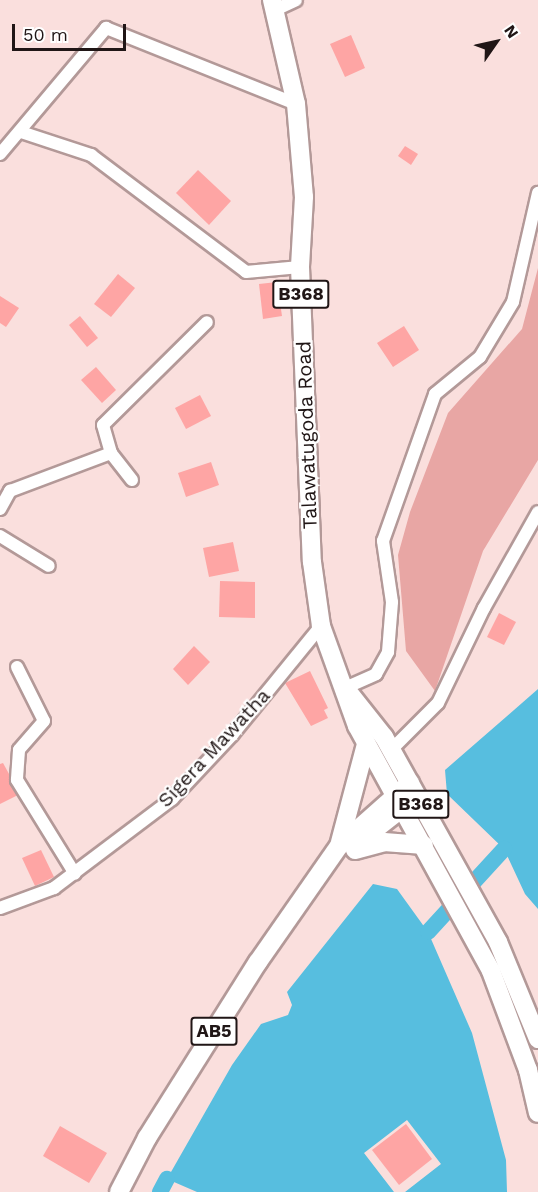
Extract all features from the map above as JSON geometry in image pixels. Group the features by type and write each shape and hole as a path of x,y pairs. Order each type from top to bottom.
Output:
{"main road":[{"name":"Talawatugoda Road","path":"273,5 296,104 304,197 300,267 312,562 321,626 366,744 424,845 451,874"},
{"name":"Talawatugoda Road","path":"345,688 392,750 414,790 451,874 538,1039"},
{"path":"341,850 366,744"},
{"path":"398,800 414,790"},
{"name":"AB5","path":"119,1192 147,1138 252,971 318,876 341,850 398,800"},
{"name":"AB5","path":"341,850 384,842 424,845"},
{"name":"Talawatugoda Road","path":"490,946 538,1113"}],"street":[{"path":"273,5 296,0"},
{"path":"0,154 21,132 106,28 296,104"},
{"path":"21,132 91,155 246,272 300,267"},
{"path":"345,688 376,674 388,652 392,602 383,541 435,394 480,357 513,302 528,250 538,193"},
{"path":"132,480 111,453 103,425 207,322"},
{"path":"0,509 10,491 111,453"},
{"path":"392,750 438,703 484,608 538,512"},
{"path":"0,536 50,566"},
{"name":"Sigera Mawatha","path":"0,908 54,888 172,799 232,735 321,626"},
{"path":"17,667 44,721 19,750 17,780 75,874"}],"shaded area":[{"path":"538,268 538,460 483,551 435,691 406,651 398,555 410,512 448,413 522,329"}],"water":[{"path":"538,689 538,909 525,894 504,849 447,794 445,770"},
{"path":"373,884 397,889 428,932 472,1033 506,1160 507,1192 405,1192 441,1164 407,1120 364,1153 394,1192 197,1192 167,1179 232,1065 261,1024 288,1015 292,1005 287,992"}],"building":[{"path":"351,35 365,68 345,77 330,44"},
{"path":"405,146 418,154 411,165 398,156"},
{"path":"198,170 231,201 209,225 176,193"},
{"path":"118,274 135,288 111,317 94,304"},
{"path":"277,282 282,316 263,319 259,284"},
{"path":"0,296 19,308 6,327 0,323"},
{"path":"80,316 98,338 87,347 69,325"},
{"path":"404,326 419,350 393,367 377,343"},
{"path":"96,367 116,390 102,403 81,380"},
{"path":"200,395 211,416 186,429 175,408"},
{"path":"211,462 219,485 186,497 178,473"},
{"path":"233,542 239,571 209,577 203,548"},
{"path":"220,581 255,582 255,618 219,617"},
{"path":"499,613 516,622 504,645 487,637"},
{"path":"194,646 210,662 188,685 173,669"},
{"path":"310,671 328,708 324,710 328,718 311,726 285,683"},
{"path":"3,763 20,794 0,804 0,764"},
{"path":"41,850 54,877 35,886 22,858"},
{"path":"406,1124 432,1159 399,1185 372,1150"},
{"path":"60,1126 107,1153 89,1183 43,1156"}],"waterway":[{"path":"428,932 504,849"},
{"path":"160,1192 167,1179"}]}
